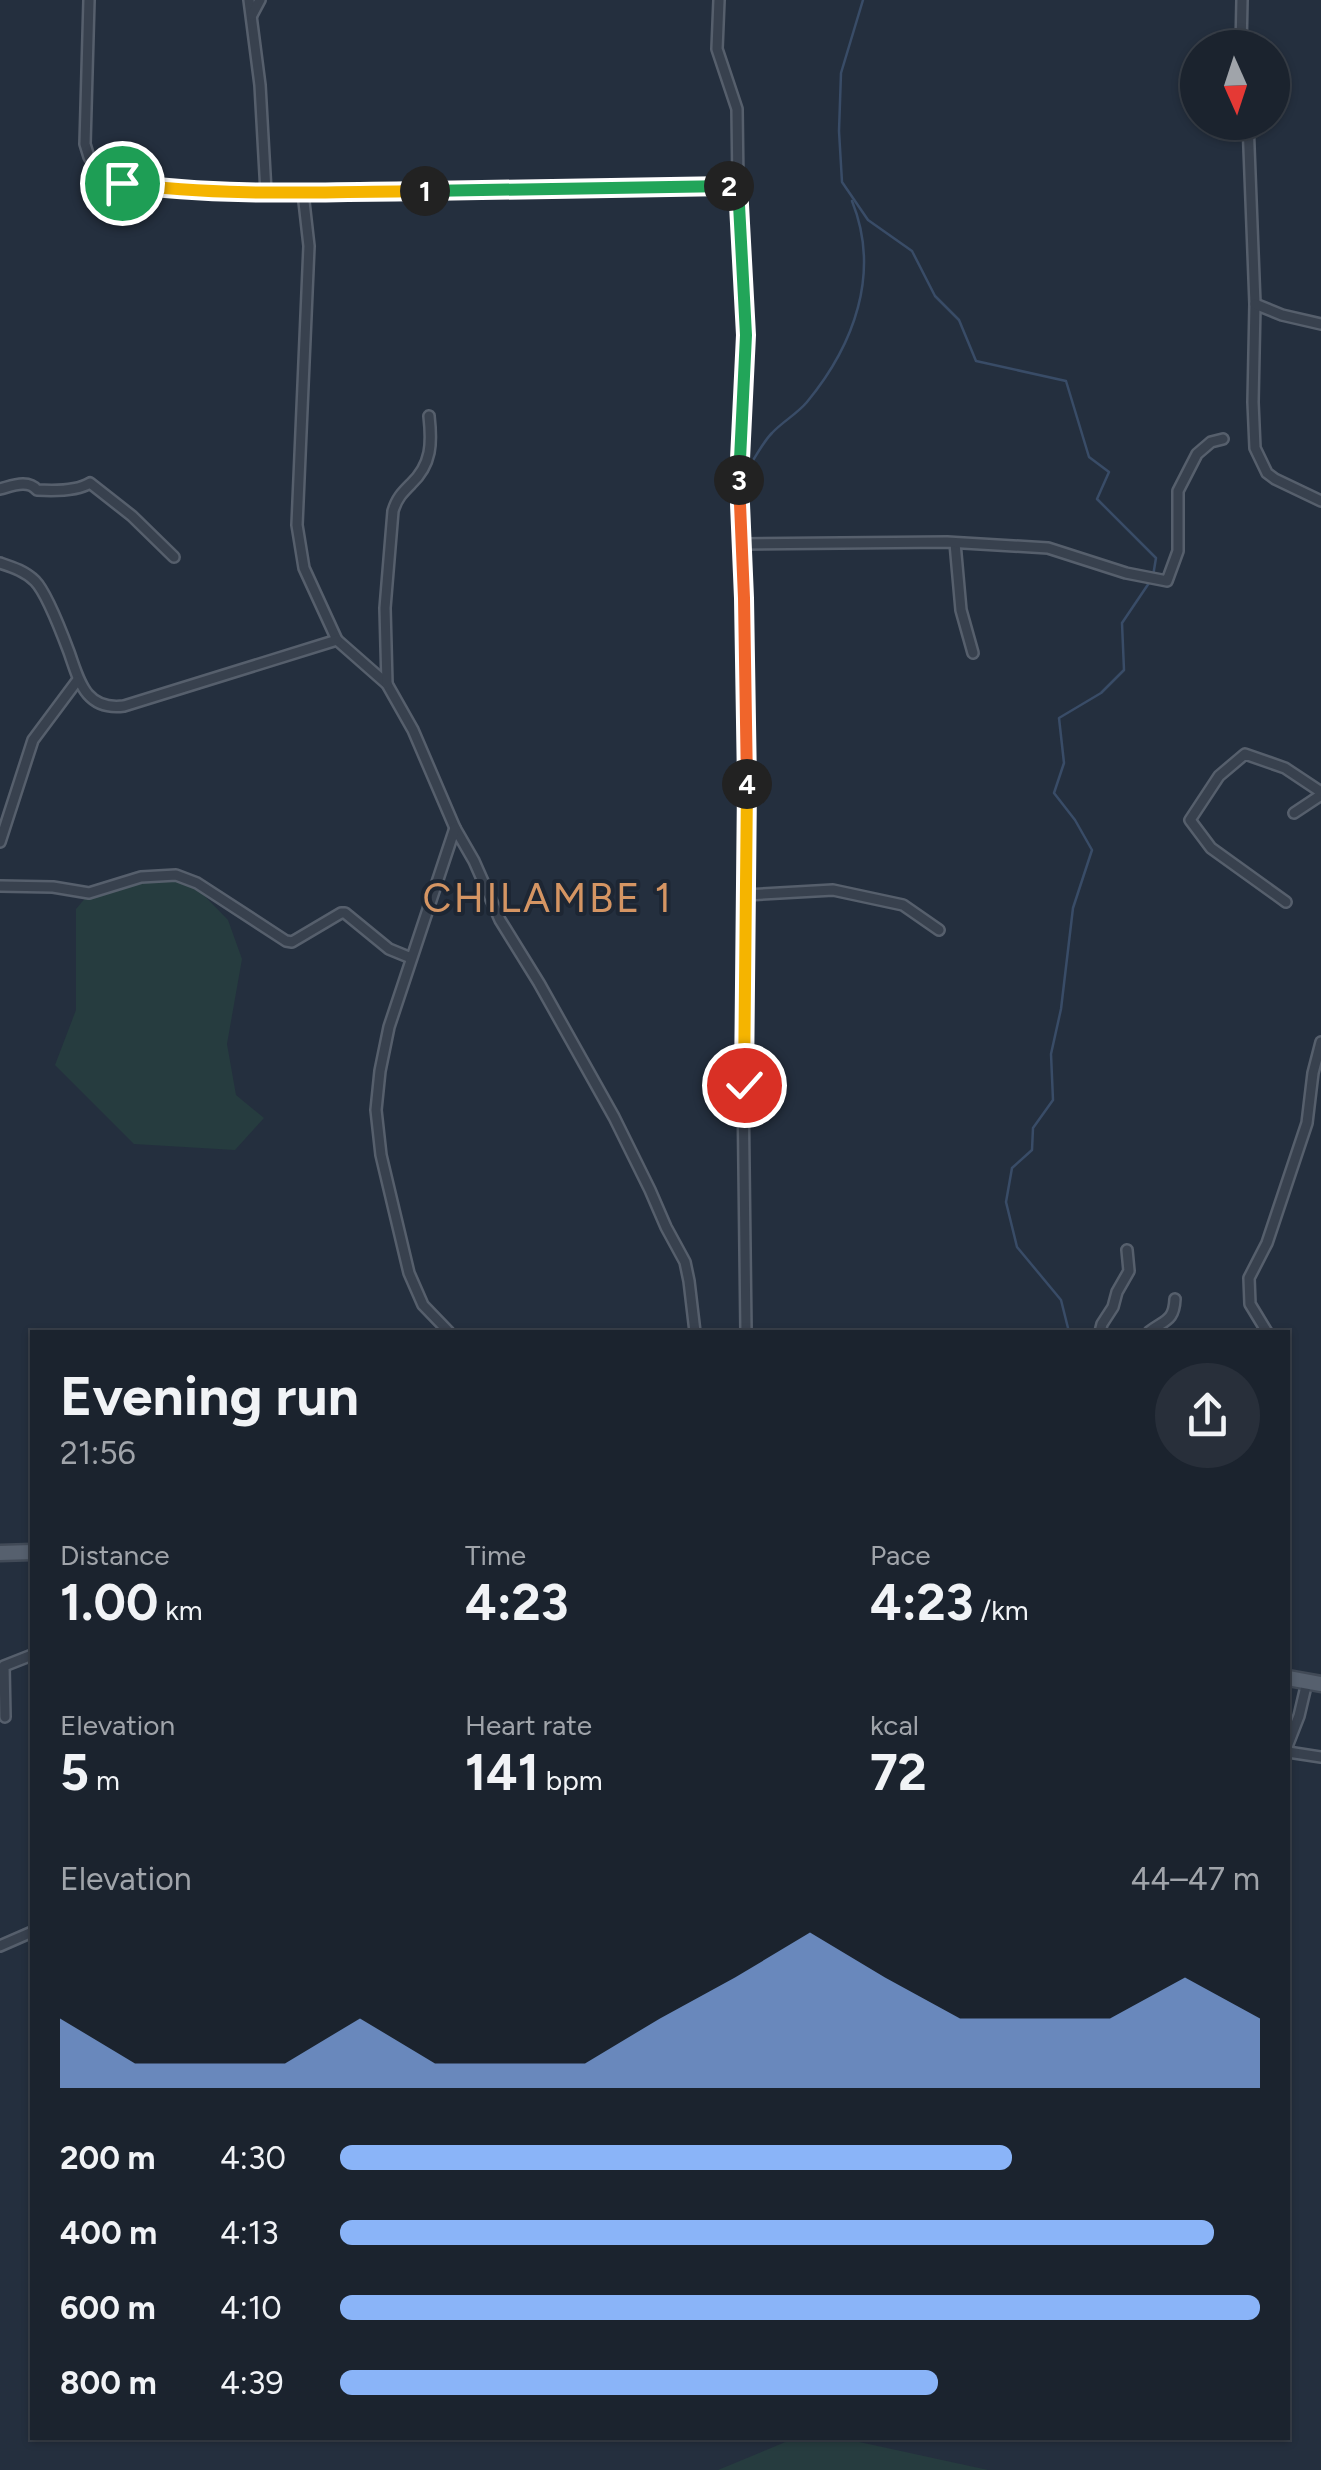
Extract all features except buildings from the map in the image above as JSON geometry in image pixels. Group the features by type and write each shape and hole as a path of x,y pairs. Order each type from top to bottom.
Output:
{"main road":[{"path":"0,1553 30,1552"}],"street":[{"path":"89,0 84,144 98,170 122,183 303,193 738,186"},
{"path":"249,0 260,85 266,192"},
{"path":"252,15 260,0"},
{"path":"719,0 717,49 737,108 746,335 738,470 747,782 746,1330"},
{"path":"1242,0 1242,30"},
{"path":"1249,140 1255,448 1266,473 1321,501"},
{"path":"303,193 309,246 297,525 304,568 337,640 386,684 412,730 509,938 539,983 614,1117 680,1252 690,1281 695,1330"},
{"path":"1255,304 1321,324"},
{"path":"386,684 385,608 393,510 397,498 415,481 431,455 429,416"},
{"path":"742,544 955,543 1048,548 1126,573 1167,581 1178,551 1178,491 1197,454 1223,438"},
{"path":"0,489 27,484 46,490 90,483 132,516 174,557"},
{"path":"955,543 961,610 973,653"},
{"path":"0,562 22,572 39,586 77,680 100,704 114,708 337,640"},
{"path":"0,842 33,740 77,680"},
{"path":"1286,902 1211,848 1190,820 1219,776 1246,754 1285,768 1321,793 1294,813"},
{"path":"447,1330 424,1304 403,1256 376,1110 389,1027 455,828"},
{"path":"0,886 41,886 89,893 141,876 176,875 197,882 286,941 292,942 345,913 389,950 411,958"},
{"path":"746,895 833,890 903,905 939,930"},
{"path":"1266,1330 1250,1304 1249,1278 1266,1243 1307,1122 1321,1042"},
{"path":"1100,1330 1129,1271 1127,1250"},
{"path":"1152,1330 1170,1318 1174,1299"},
{"path":"5,1717 4,1666 30,1655"},
{"path":"1290,1739 1314,1683"},
{"path":"1290,1752 1321,1757"},
{"path":"0,1946 30,1933"}],"green space":[{"path":"143,878 187,878 228,920 242,959 227,1044 236,1095 264,1118 235,1150 134,1144 55,1065 76,1010 76,909 87,896"},
{"path":"790,2440 850,2440 988,2470 718,2470"}],"waterway":[{"path":"863,0 841,73 842,182 868,220 912,251 935,296 959,320 976,361 1066,381 1089,457 1109,472 1097,499 1156,558 1153,576"},
{"path":"750,465 769,437 824,380 850,332 863,281 864,255 852,201"},
{"path":"1068,1330 1061,1300 1017,1247 1006,1202 1012,1168 1032,1150 1033,1128 1053,1100 1051,1054 1061,1009 1073,908 1092,850 1054,793 1064,763 1059,718 1101,693 1124,670 1122,623 1149,583"}],"district":[{"name":"CHILAMBE 1","path":"548,898"}],"route":[{"path":"122,183 227,192 303,193 738,186 746,335 738,470 747,782 744,1085"}]}
